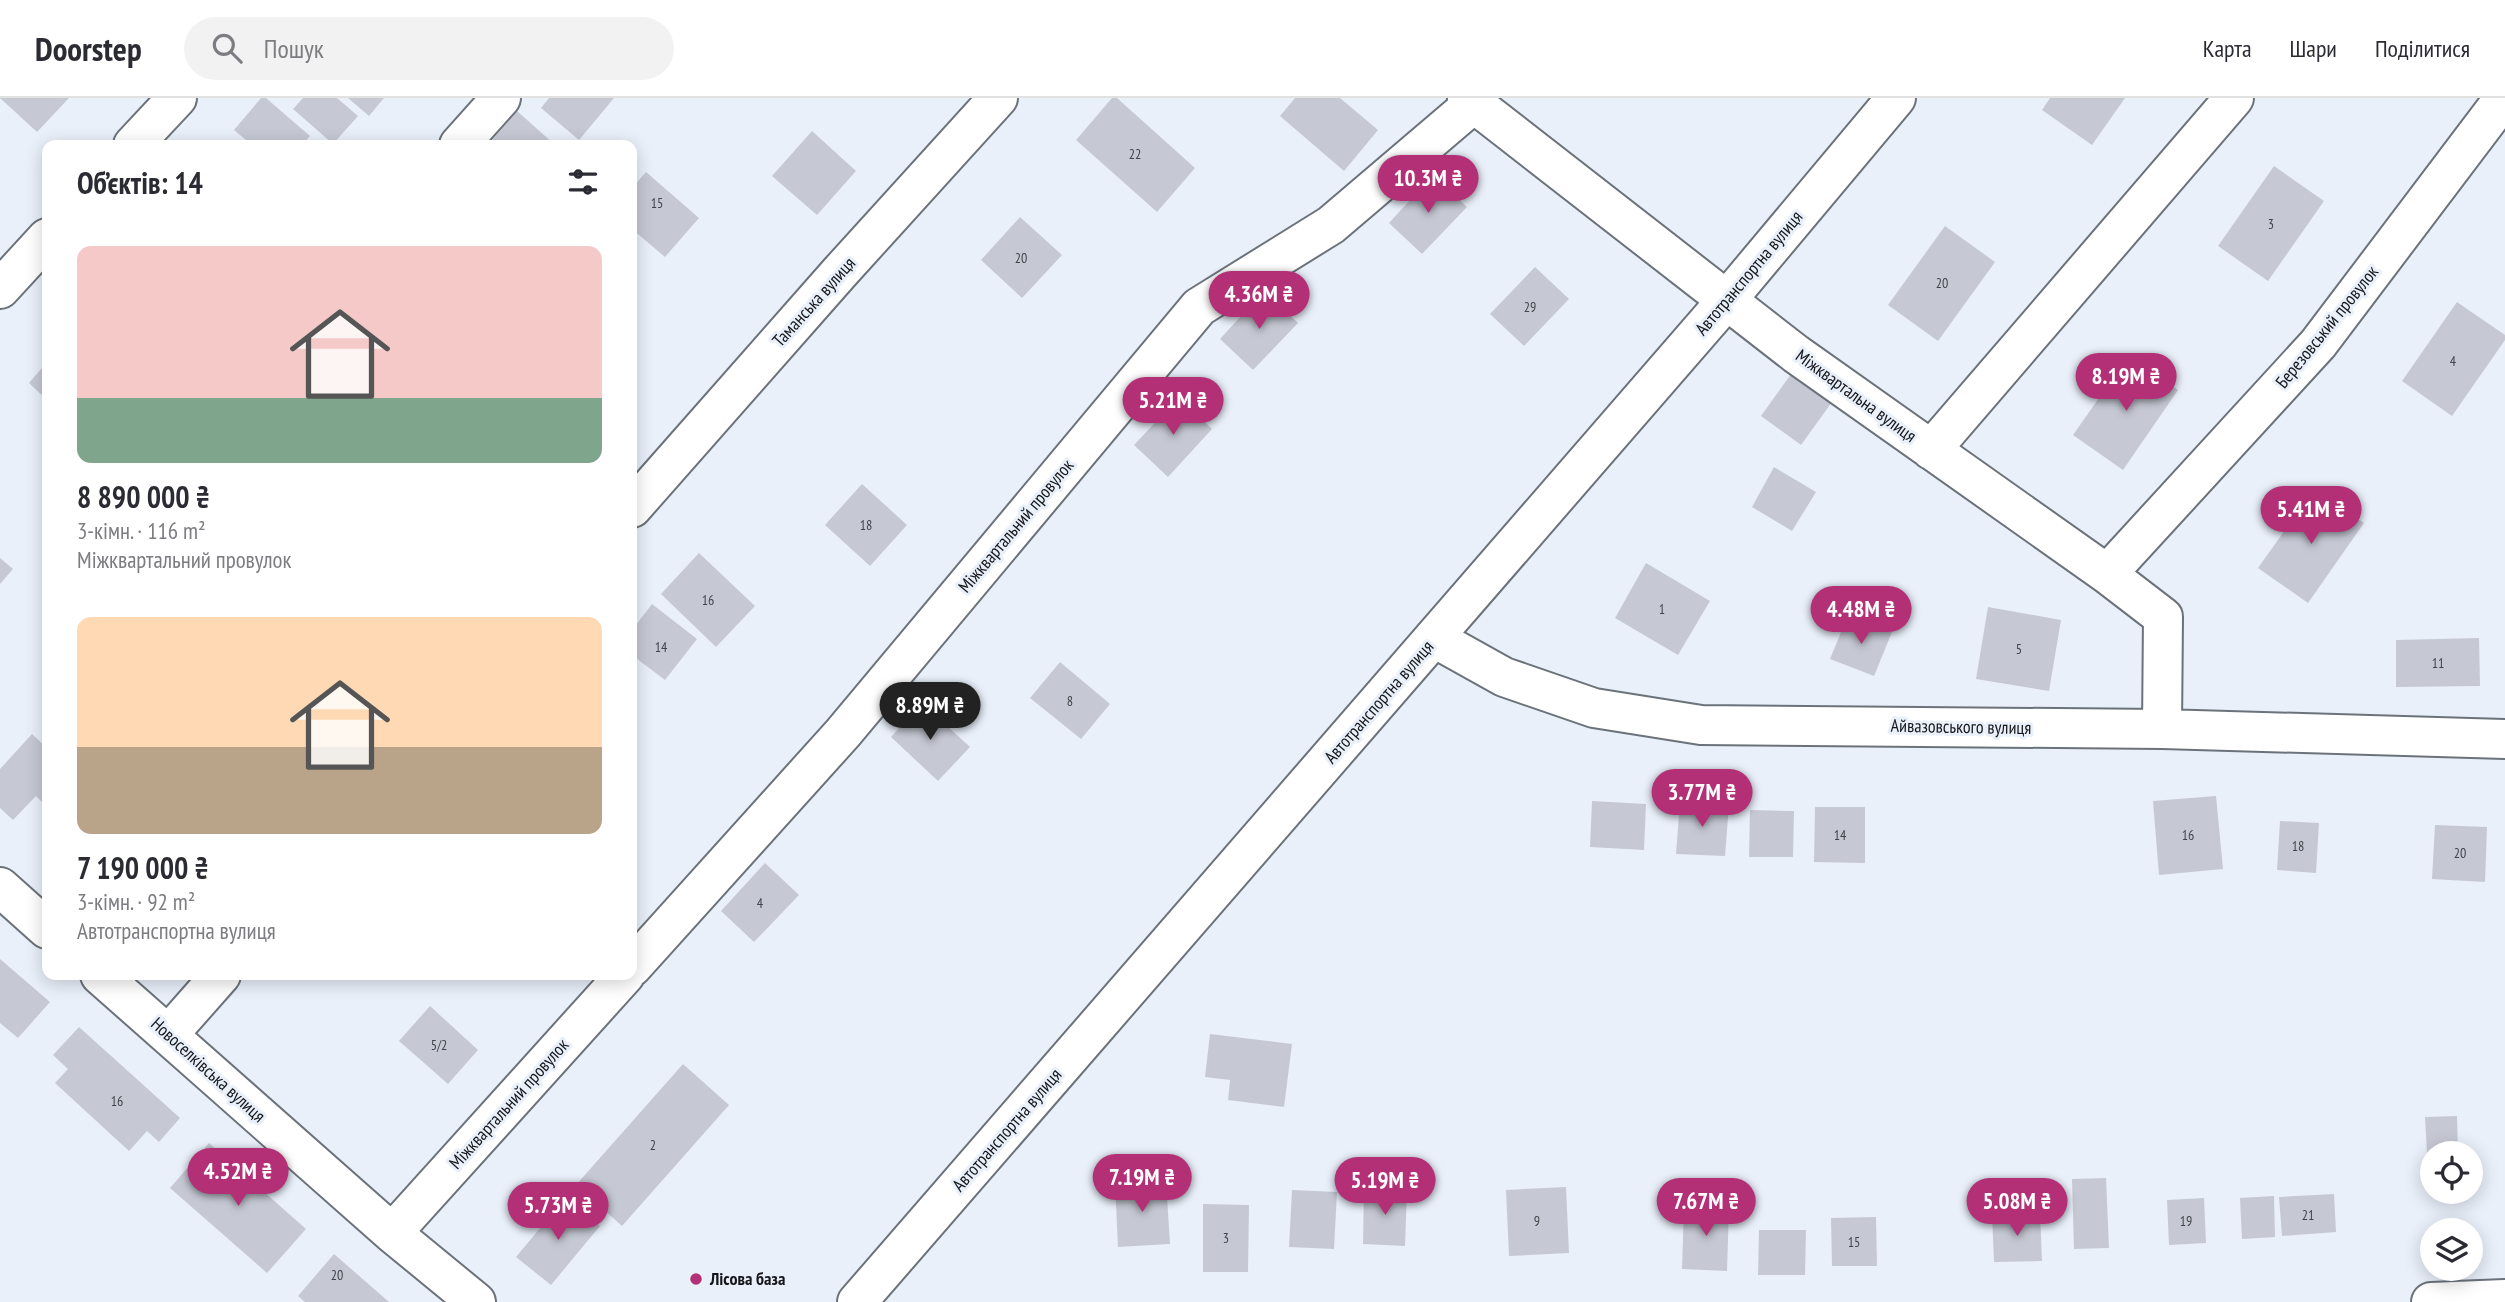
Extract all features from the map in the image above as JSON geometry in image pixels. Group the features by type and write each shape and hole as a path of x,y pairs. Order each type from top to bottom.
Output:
{"street":[{"path":"138,140 177,98"},
{"path":"463,140 501,98"},
{"name":"Таманська вулиця","path":"637,502 998,98"},
{"name":"Автотранспортна вулиця","path":"857,1302 1726,301 1896,98"},
{"path":"1931,450 2234,98"},
{"name":"Березовський провулок","path":"2107,574 2318,344 2504,98"},
{"name":"Міжквартальна вулиця","path":"1470,101 1726,301 2163,617 2162,729"},
{"name":"Міжквартальний провулок","path":"637,961 843,733 1199,307 1331,225 1470,101"},
{"path":"0,289 42,243"},
{"name":"Айвазовського вулиця","path":"1434,638 1504,677 1594,708 1701,725 2162,729 2505,739"},
{"path":"0,887 42,925"},
{"name":"Новоселківська вулиця","path":"106,980 392,1233 476,1302"},
{"path":"168,1035 217,980"},
{"name":"Міжквартальний провулок","path":"392,1233 620,980"},
{"path":"2431,1302 2505,1299"}],"building":[{"path":"0,98 69,98 37,132"},
{"path":"261,98 266,98 310,136 306,140 246,140 234,130"},
{"path":"303,98 337,98 358,116 337,140 328,140 293,109"},
{"path":"348,98 384,98 369,116"},
{"path":"549,98 614,98 579,140 541,108"},
{"path":"1112,98 1117,98 1195,168 1157,212 1076,140"},
{"path":"1295,98 1340,98 1378,130 1344,171 1280,116"},
{"path":"2050,98 2125,98 2092,145 2042,110"},
{"path":"517,111 550,140 492,140"},
{"path":"812,131 856,171 817,215 772,176"},
{"path":"2274,166 2324,201 2268,281 2218,246"},
{"path":"646,172 699,218 665,257 637,233 637,182"},
{"path":"1433,175 1467,207 1422,254 1389,223"},
{"path":"1020,217 1062,255 1022,298 981,260"},
{"path":"1945,226 1995,262 1938,341 1888,305"},
{"path":"1535,267 1569,299 1524,346 1490,314"},
{"path":"1264,291 1298,323 1253,370 1220,339"},
{"path":"2457,302 2505,335 2505,340 2452,416 2402,381"},
{"path":"2129,355 2178,390 2123,470 2073,435"},
{"path":"42,368 42,395 29,383"},
{"path":"1791,374 1832,402 1801,445 1761,416"},
{"path":"1179,397 1212,429 1168,477 1134,445"},
{"path":"1774,467 1816,492 1792,531 1752,507"},
{"path":"862,484 907,525 870,566 825,525"},
{"path":"2314,489 2364,523 2308,603 2258,568"},
{"path":"699,553 755,606 716,647 661,594"},
{"path":"0,558 13,569 0,584"},
{"path":"1646,563 1710,601 1678,655 1615,618"},
{"path":"652,604 697,639 665,680 637,659 637,624"},
{"path":"1988,607 2061,620 2049,691 1976,679"},
{"path":"1848,615 1892,632 1874,676 1830,659"},
{"path":"2479,638 2480,686 2396,687 2396,640"},
{"path":"1060,662 1110,704 1081,739 1030,698"},
{"path":"922,703 970,747 938,781 891,737"},
{"path":"32,734 42,743 42,802 36,796 13,820 0,808 0,769"},
{"path":"2216,796 2223,869 2159,875 2153,801"},
{"path":"1592,801 1646,804 1644,850 1590,847"},
{"path":"1680,801 1729,805 1725,856 1676,854"},
{"path":"1815,807 1865,807 1865,863 1814,862"},
{"path":"1750,810 1794,811 1793,857 1749,857"},
{"path":"2280,821 2319,823 2316,873 2277,870"},
{"path":"2435,825 2487,827 2485,882 2432,879"},
{"path":"765,863 799,895 754,942 721,911"},
{"path":"0,959 50,1002 18,1038 0,1023"},
{"path":"430,1006 478,1050 448,1084 399,1041"},
{"path":"79,1027 180,1118 159,1142 147,1131 129,1151 55,1083 68,1069 53,1055"},
{"path":"1210,1034 1292,1044 1284,1107 1228,1100 1230,1080 1205,1077"},
{"path":"683,1064 729,1105 622,1226 576,1185"},
{"path":"2457,1116 2458,1141 2426,1141 2425,1117"},
{"path":"209,1143 306,1229 267,1273 170,1188"},
{"path":"2106,1178 2109,1248 2074,1249 2072,1179"},
{"path":"1166,1180 1170,1244 1118,1247 1115,1183"},
{"path":"1566,1187 1569,1253 1509,1256 1506,1190"},
{"path":"1364,1188 1407,1189 1405,1246 1363,1244"},
{"path":"1292,1190 1337,1192 1334,1249 1289,1247"},
{"path":"2334,1194 2336,1232 2282,1236 2279,1197"},
{"path":"2274,1196 2275,1237 2242,1239 2240,1198"},
{"path":"565,1198 600,1226 551,1285 516,1257"},
{"path":"2204,1198 2206,1243 2169,1245 2167,1200"},
{"path":"1203,1204 1249,1205 1248,1272 1203,1272"},
{"path":"1684,1206 1729,1207 1727,1271 1682,1269"},
{"path":"2040,1213 2042,1261 1994,1262 1992,1214"},
{"path":"1876,1217 1877,1266 1832,1266 1831,1218"},
{"path":"1759,1230 1806,1230 1805,1275 1758,1275"},
{"path":"334,1254 389,1302 305,1302 298,1296"}],"place":[{"name":"Лісова база","path":"696,1279"}]}
